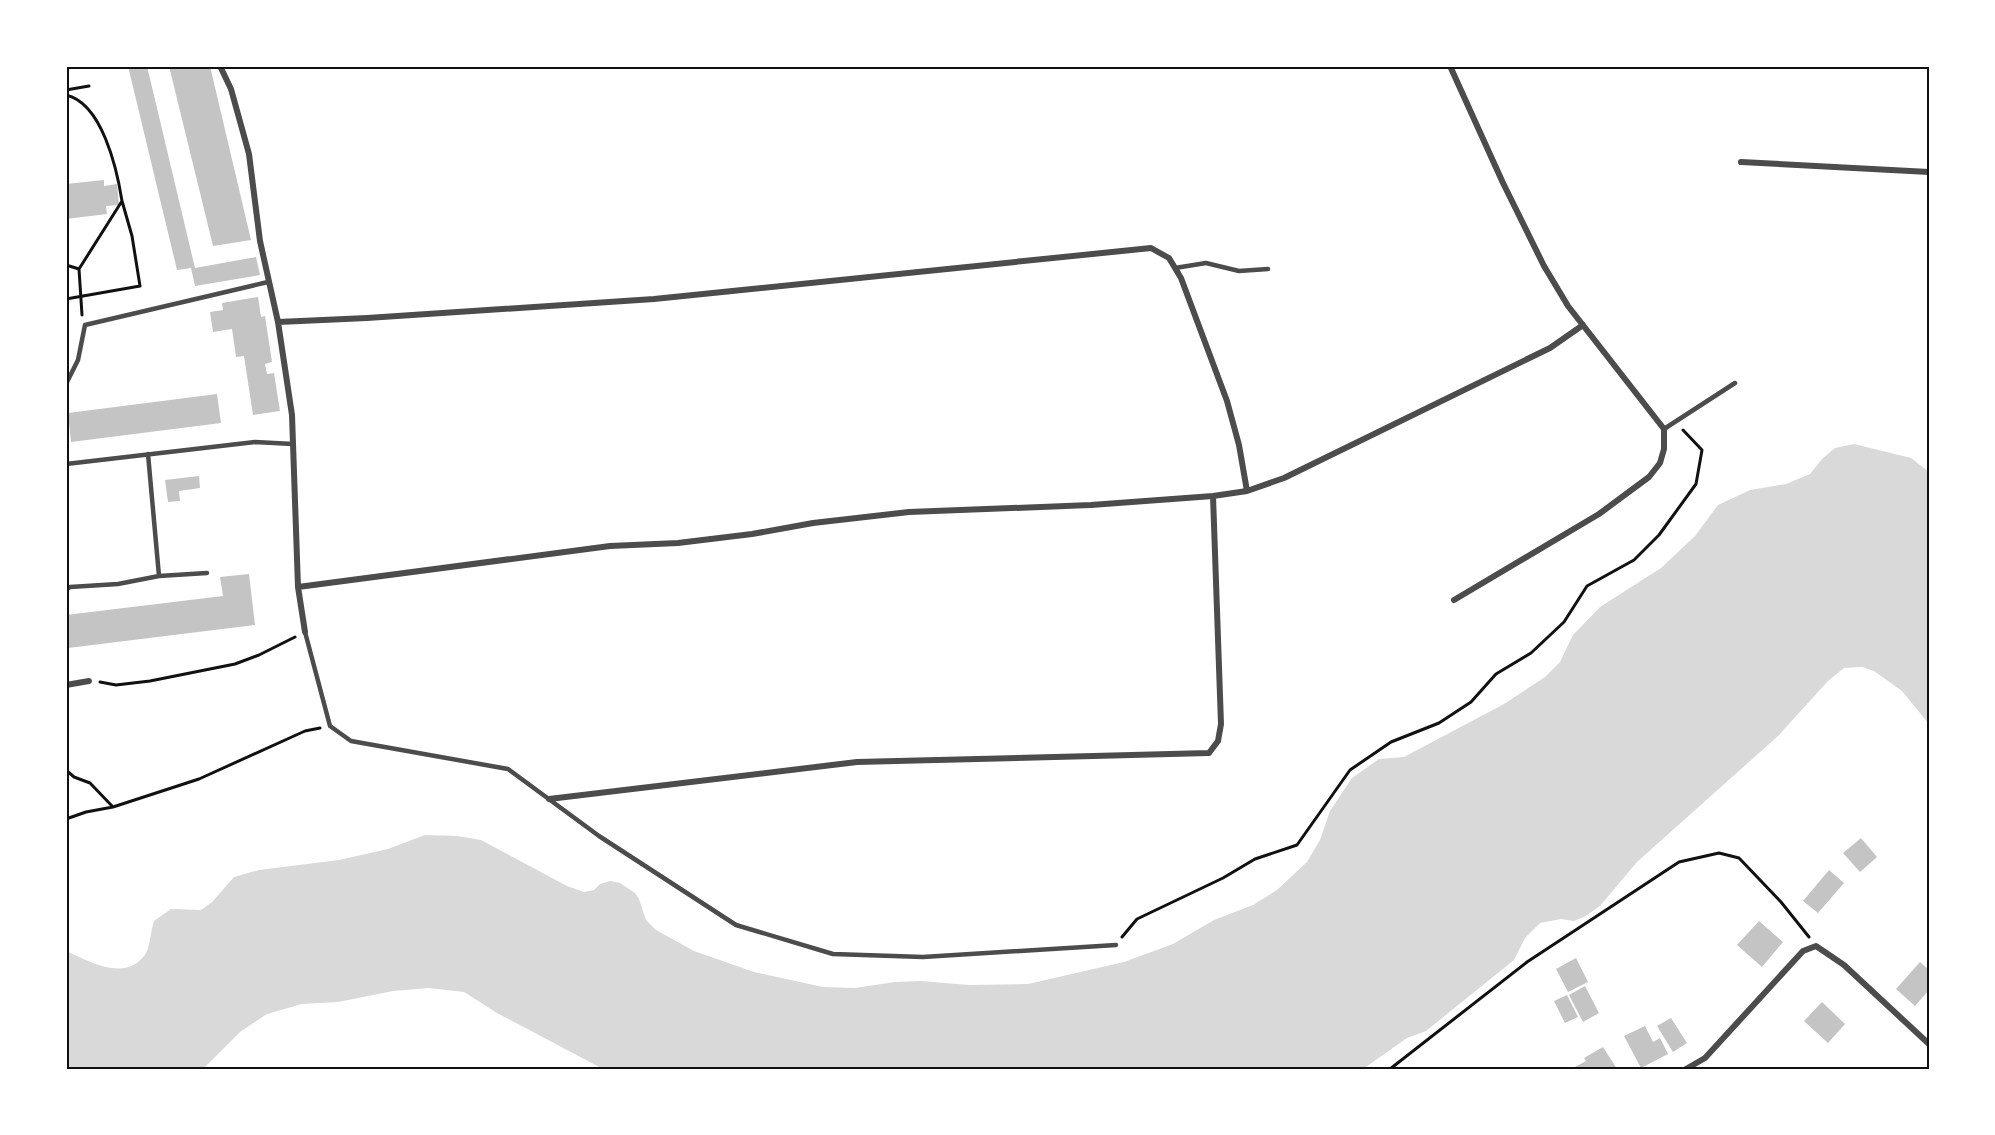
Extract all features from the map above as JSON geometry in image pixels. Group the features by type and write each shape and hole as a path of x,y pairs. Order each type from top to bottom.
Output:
{"street":[{"path":"220,66 231,89 249,154 268,282 278,322 292,416 298,587 305,632"},
{"path":"1450,66 1524,226 1568,306 1664,429 1664,449 1660,463 1649,477 1599,514 1454,600"},
{"path":"1741,162 1929,172"},
{"path":"278,322 654,300 1151,248 1169,258 1181,278 1227,401 1239,445 1247,491"},
{"path":"298,587 610,546 678,543 752,534 813,523 909,512 1091,504 1213,496 1247,491 1284,478 1540,353 1583,325"},
{"path":"549,800 856,762 1209,753 1218,741 1221,724 1213,496"},
{"path":"66,685 89,681"},
{"path":"1686,1069 1705,1058 1803,951 1816,946 1844,964 1929,1044"}],"lane":[{"path":"1175,268 1206,262 1239,271 1268,269"},
{"path":"85,325 268,282"},
{"path":"66,384 78,360 85,325 82,319"},
{"path":"1664,429 1735,383"},
{"path":"66,464 255,442 292,444"},
{"path":"148,454 159,576"},
{"path":"66,590 70,587 118,584 159,576 207,573"},
{"path":"305,632 330,726 351,741 508,769 625,853 736,925 833,954 923,957 1116,945"}],"path":[{"path":"66,90 89,87"},
{"path":"66,95 76,97 97,121 117,168 140,286 66,299"},
{"path":"82,319 79,269 122,201"},
{"path":"66,265 79,269"},
{"path":"1116,945 1137,919 1223,878 1255,859 1298,845 1350,770 1391,742 1439,723 1471,702 1496,674 1531,653 1564,622 1587,586 1634,560 1659,535 1696,484 1702,450 1675,423"},
{"path":"89,681 116,685 150,681 235,664 260,655 305,632"},
{"path":"66,819 86,812 113,807 199,779 305,731 330,726"},
{"path":"66,770 74,777 90,783 113,807"},
{"path":"1390,1069 1527,962 1679,862 1719,853 1738,858 1781,902 1816,946"}],"shaded area":[{"path":"1854,444 1911,458 1929,472 1929,724 1902,691 1874,671 1862,667 1844,668 1828,681 1778,736 1637,862 1600,906 1574,921 1561,919 1540,923 1525,938 1514,960 1426,1031 1407,1038 1363,1069 603,1069 497,1013 464,992 429,988 393,991 338,1002 302,1004 267,1014 240,1032 203,1069 66,1069 66,951 108,967 129,967 138,962 146,953 154,921 171,909 201,910 212,902 234,877 259,870 339,860 388,849 425,835 457,836 481,840 567,886 584,892 594,890 600,884 610,881 620,883 635,893 646,920 656,930 694,951 754,972 823,987 855,988 921,981 969,985 1028,984 1124,962 1173,944 1214,920 1253,905 1277,890 1307,862 1320,840 1330,811 1352,778 1379,759 1404,757 1504,704 1545,677 1560,662 1573,635 1600,607 1661,568 1695,536 1718,505 1750,490 1786,484 1810,474 1835,448"}],"building":[{"path":"128,66 147,66 195,268 256,257 260,275 195,286 191,268 177,270"},
{"path":"169,66 210,66 251,240 213,246"},
{"path":"104,180 104,186 117,184 119,205 106,206 107,214 66,219 66,184"},
{"path":"258,297 261,317 265,316 272,362 265,364 267,374 274,373 280,411 253,415 244,356 236,357 232,329 213,332 210,312 223,310 222,303"},
{"path":"217,394 221,423 71,442 68,413"},
{"path":"199,476 200,488 179,491 180,501 168,502 165,480"},
{"path":"249,574 255,625 68,648 66,615 223,596 220,577"},
{"path":"1861,838 1877,857 1860,872 1843,853"},
{"path":"1829,870 1844,883 1818,913 1803,901"},
{"path":"1759,921 1783,942 1762,967 1737,945"},
{"path":"1576,958 1588,982 1568,992 1556,969"},
{"path":"1920,962 1929,970 1929,990 1915,1006 1896,989"},
{"path":"1585,986 1599,1013 1583,1022 1569,995"},
{"path":"1567,995 1578,1017 1565,1023 1554,1001"},
{"path":"1822,1002 1845,1024 1828,1043 1804,1021"},
{"path":"1671,1018 1687,1043 1673,1052 1657,1026"},
{"path":"1645,1026 1653,1042 1660,1038 1668,1054 1641,1068 1624,1036"},
{"path":"1603,1047 1617,1069 1576,1069 1575,1067 1586,1061 1584,1058"}]}
